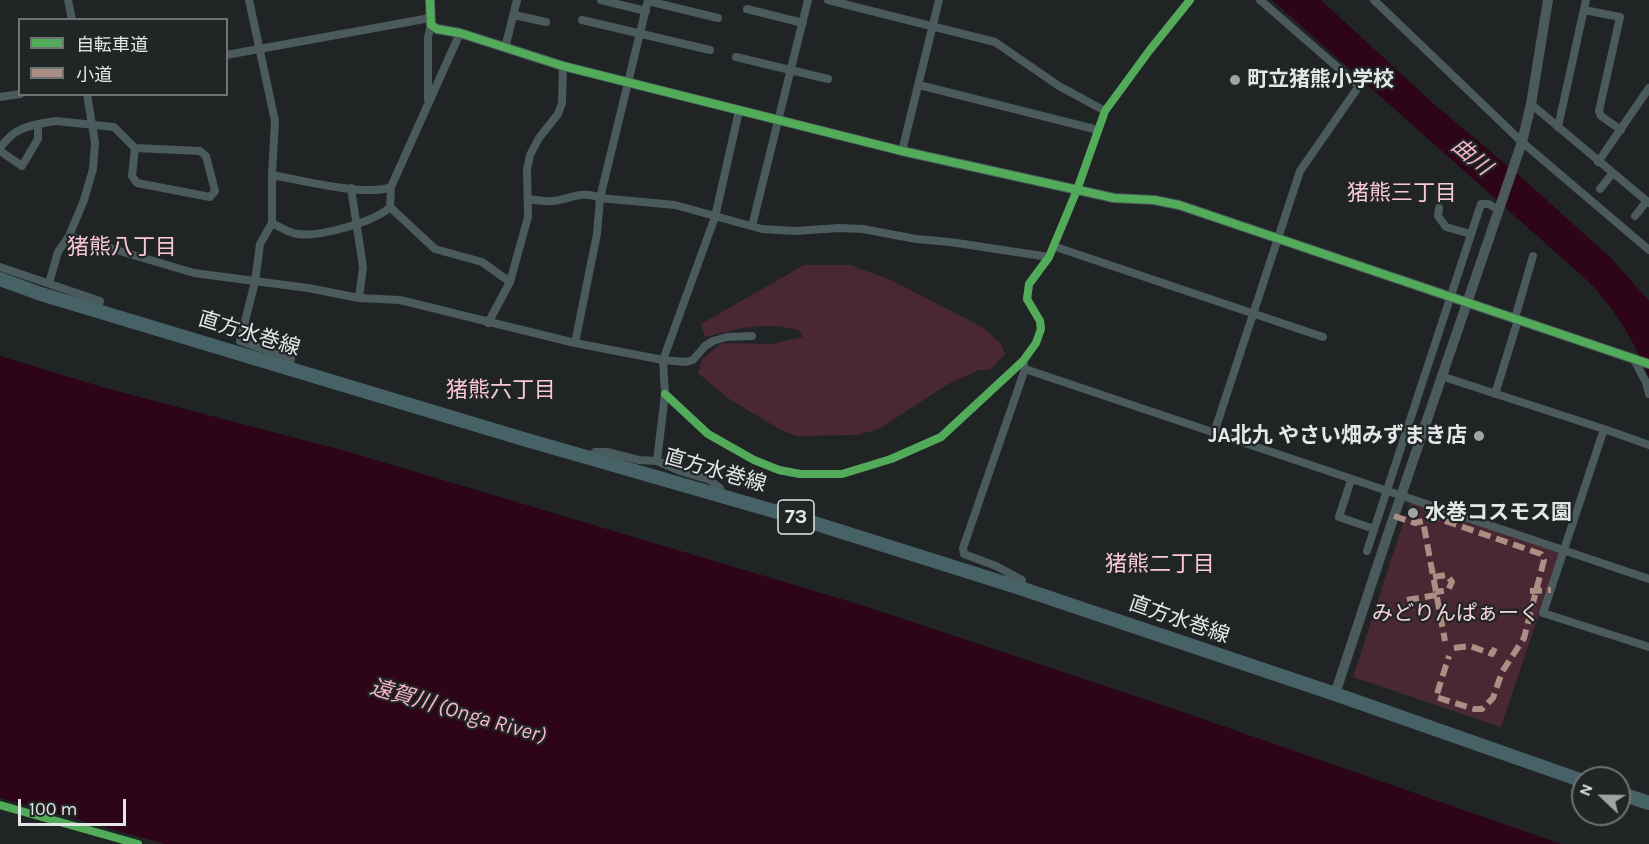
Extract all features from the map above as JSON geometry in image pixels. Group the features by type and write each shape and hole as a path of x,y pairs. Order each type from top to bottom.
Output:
{"main road":[{"name":"直方水巻線","path":"0,279 289,369 720,494 1020,588 1335,694 1571,777"},
{"path":"1631,797 1649,803"}],"street":[{"path":"68,0 72,18"},
{"path":"249,0 275,121 272,223 261,244 255,282 240,341 291,359 289,369"},
{"path":"428,102 430,0"},
{"path":"505,48 517,0"},
{"path":"601,0 646,11"},
{"path":"575,343 597,234 600,198 648,0 718,18"},
{"path":"752,226 808,0"},
{"path":"828,0 995,42 1059,86 1105,111"},
{"path":"902,152 939,0"},
{"path":"1020,588 1022,580 996,566 964,554 963,548 1024,365 1041,329 1040,321 1027,299 1029,284 1049,257 1077,190 1105,111 1190,0"},
{"path":"1214,433 1300,171 1359,86 1260,0"},
{"path":"1374,0 1521,142 1649,250"},
{"path":"1335,694 1521,142 1531,104 1548,0"},
{"path":"1558,127 1586,0"},
{"path":"747,9 803,23"},
{"path":"1584,10 1620,17 1599,111 1601,116 1621,130"},
{"path":"513,15 546,22"},
{"path":"582,20 710,50"},
{"path":"228,55 431,22"},
{"path":"431,22 436,29 460,33 563,66 902,152 1114,198 1154,200 1179,205 1640,361 1649,394"},
{"path":"272,223 296,234 304,234 342,228 383,215 390,207 391,187 460,33"},
{"path":"736,57 828,79"},
{"path":"428,66 443,68"},
{"path":"488,322 510,282 528,217 527,170 530,155 539,138 558,114 562,103 563,66"},
{"path":"919,85 1098,130"},
{"path":"1598,162 1649,88"},
{"path":"0,97 18,94"},
{"path":"49,283 58,252 69,236 84,200 93,169 95,143 87,96"},
{"path":"1531,104 1648,202 1635,216"},
{"path":"657,461 664,394 663,360 715,216 738,111"},
{"path":"38,124 38,139 22,166 0,150 9,136 21,128 38,124 57,121 114,127 135,148 200,151 206,156 215,190 210,197 136,183 132,176 135,148"},
{"path":"1600,189 1612,174"},
{"path":"272,175 351,188 382,190 391,187"},
{"path":"351,188 363,267 359,297"},
{"path":"528,199 553,201 572,196 593,195 600,198 675,205 752,226 795,231 863,229 916,239 1049,257"},
{"path":"1367,551 1481,204 1489,204 1498,208"},
{"path":"390,207 435,249 482,262 510,282"},
{"path":"1439,208 1438,216 1446,227 1471,234"},
{"path":"69,236 194,273 359,297 400,300 575,343 663,360 686,362 693,360 713,340 752,336"},
{"path":"1053,246 1323,337"},
{"path":"1495,394 1533,256"},
{"path":"0,267 100,301 97,310"},
{"path":"664,394 708,434 754,460 779,470 800,474 842,474 891,459 941,437 1024,365"},
{"path":"1024,365 1351,480 1649,579"},
{"path":"1441,376 1649,445"},
{"path":"1604,429 1543,613 1649,647"},
{"path":"590,457 595,452 607,452 639,460 657,461 710,480 720,488 720,494"},
{"path":"1351,480 1339,517 1374,528"}],"green space":[{"path":"804,265 850,265 891,280 984,328 1001,344 1005,354 990,370 979,370 948,384 879,429 857,435 796,436 781,430 729,399 698,373 702,359 722,343 771,344 803,337 800,331 764,326 705,337 701,324"},
{"name":"みどりんぱぁーく","path":"1410,502 1560,552 1501,727 1353,677"}],"water":[{"name":"曲川","path":"1272,0 1321,0 1435,105 1521,177 1612,259 1649,301 1649,377 1624,327 1590,283"},
{"name":"遠賀川 (Onga River)","path":"0,356 109,389 349,452 858,604 1174,709 1561,844 165,844 0,798"}],"marked path":[{"path":"1428,515 1541,554 1544,560 1524,638 1502,672 1493,698 1482,709 1474,709 1436,697 1449,656"},
{"path":"1394,516 1415,523 1423,521 1445,641"},
{"path":"1433,577 1447,575 1452,582 1448,590 1436,592"},
{"path":"1530,591 1551,590"},
{"path":"1407,600 1437,595"},
{"path":"1454,648 1470,646 1492,654 1495,648"}],"cycle path":[{"path":"430,0 431,25 437,29 460,33 563,66 902,151 1114,198 1154,200 1179,205 1649,364"},
{"path":"665,394 708,434 754,460 779,470 800,474 842,474 891,459 941,437 1023,361 1036,343 1041,329 1040,321 1027,299 1029,284 1049,257 1077,190 1105,111 1190,0"},
{"path":"0,805 138,844"}],"place":[{"name":"町立猪熊小学校","path":"1235,80"},
{"name":"JA北九 やさい畑みずまき店","path":"1479,436"},
{"name":"水巻コスモス園","path":"1413,513"}],"district":[{"name":"猪熊三丁目","path":"1402,194"},
{"name":"猪熊八丁目","path":"122,248"},
{"name":"猪熊六丁目","path":"501,391"},
{"name":"猪熊二丁目","path":"1160,565"}]}
